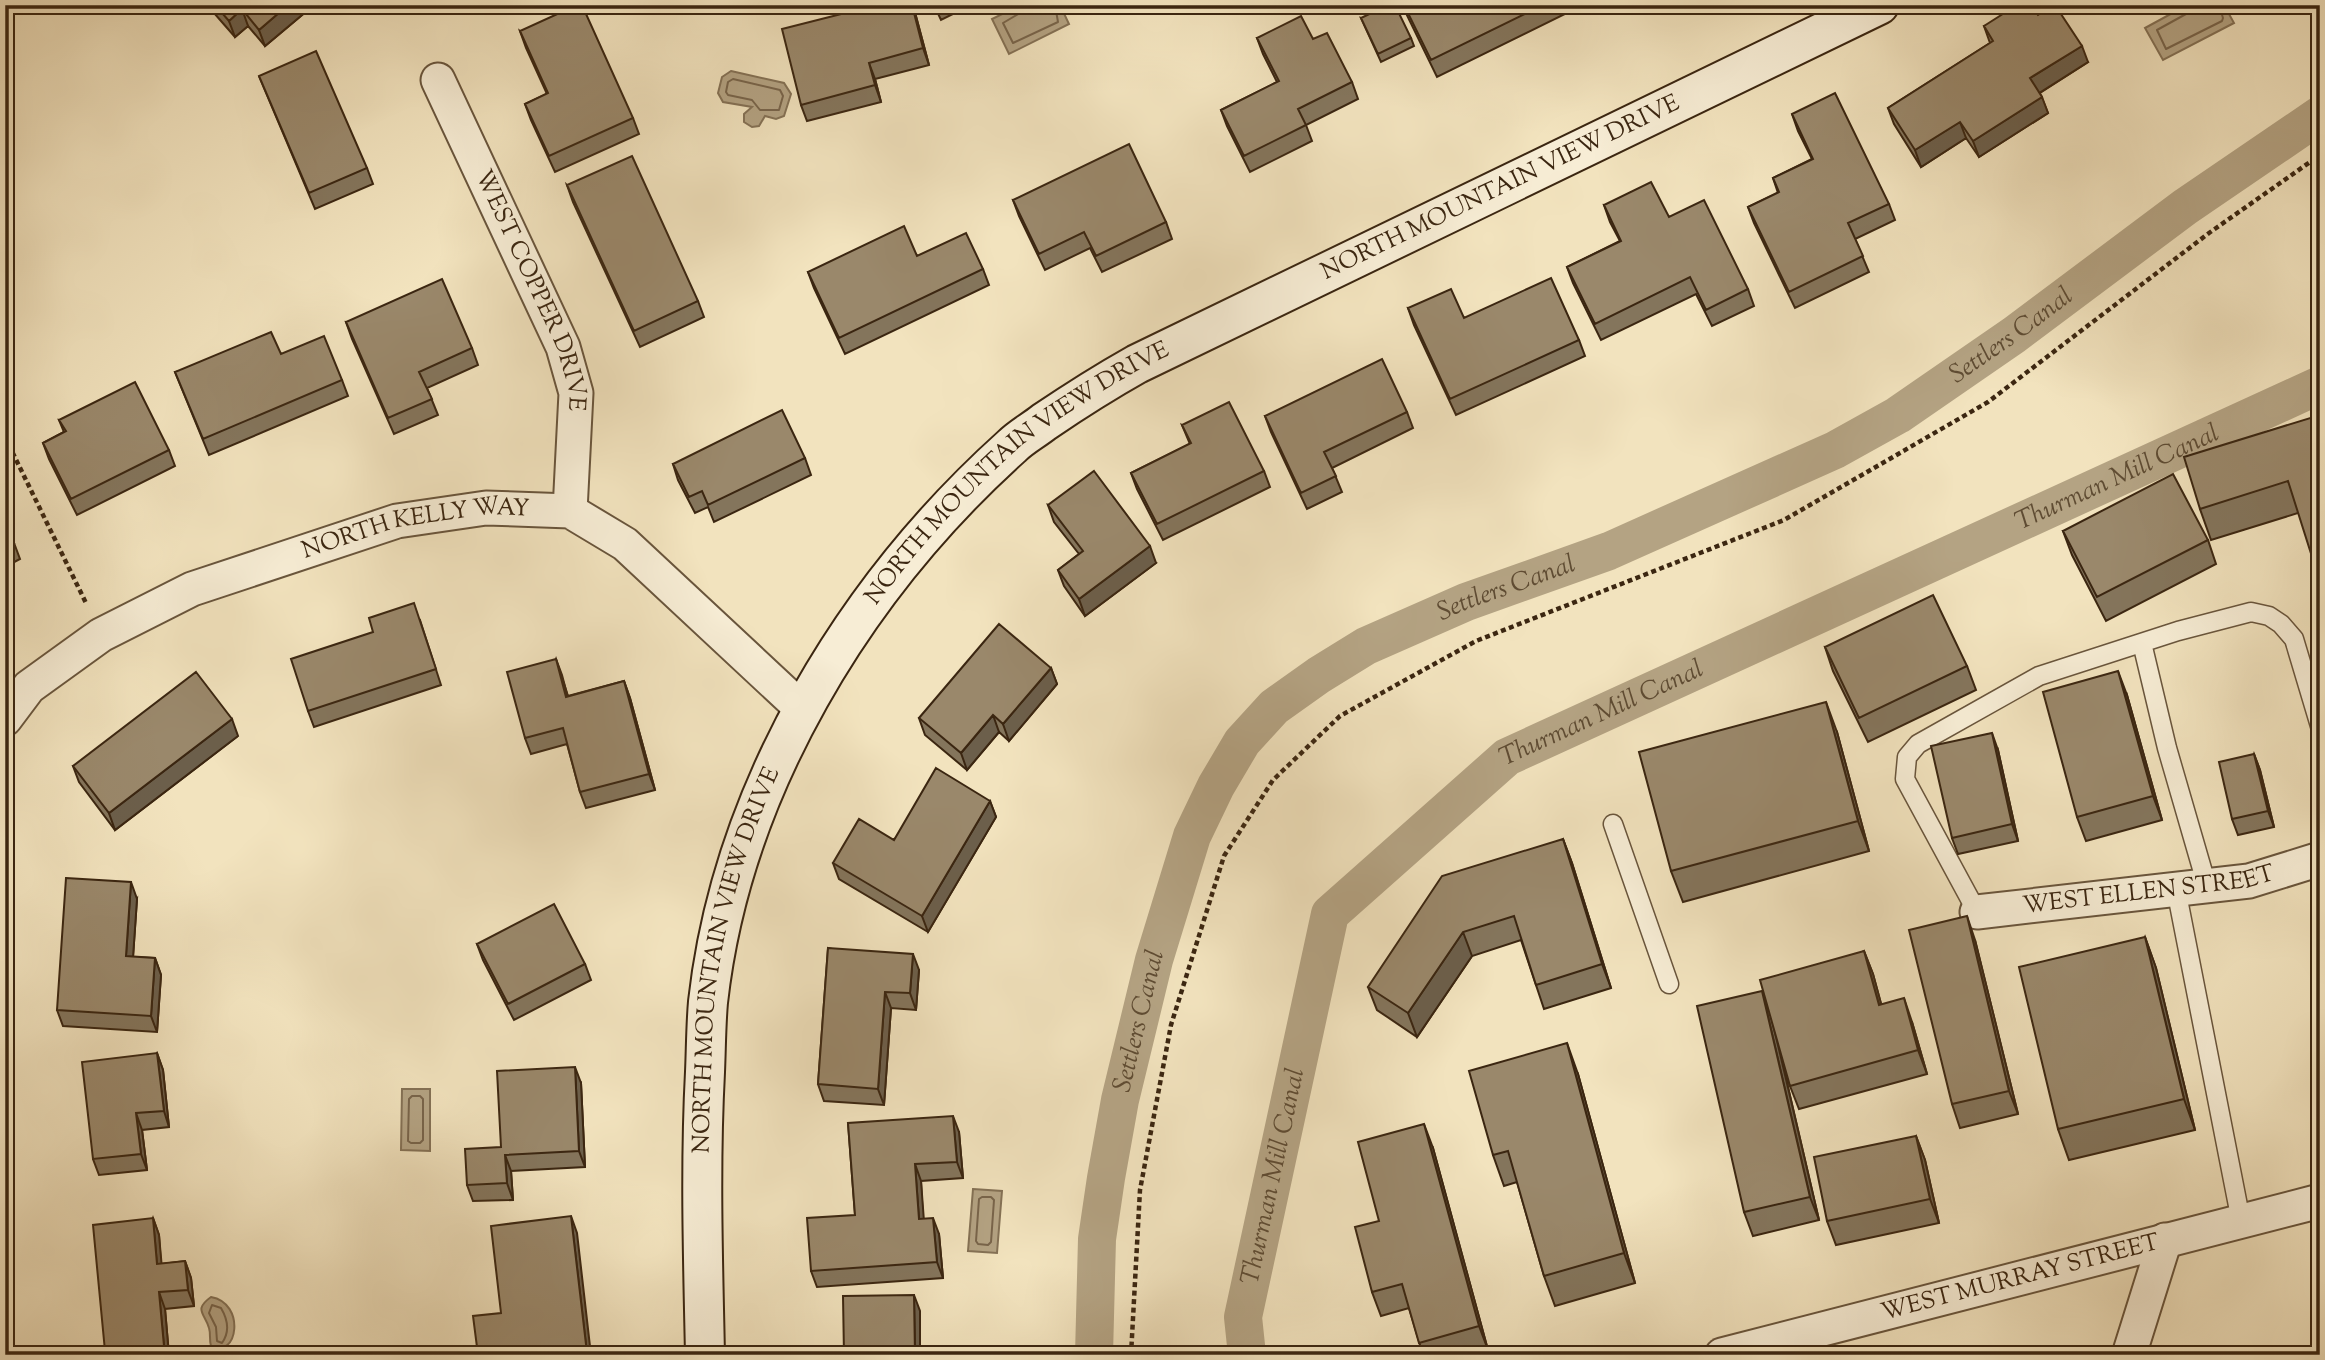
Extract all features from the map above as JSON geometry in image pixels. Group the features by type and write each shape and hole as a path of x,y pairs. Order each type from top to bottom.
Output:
{"street":[{"name":"NORTH MOUNTAIN VIEW DRIVE","path":"705,1355 702,1136 708,1004 718,940 731,890 760,802 802,709 842,641 936,522 1013,444 1083,395 1150,358 1879,5"},
{"name":"WEST COPPER DRIVE","path":"438,80 566,359 576,393 570,511"},
{"name":"NORTH KELLY WAY","path":"5,719 29,687 101,635 192,589 397,521 486,508 570,511 625,544 802,709"},
{"name":"WEST ELLEN STREET","path":"1977,912 2249,881 2320,859"},
{"name":"WEST MURRAY STREET","path":"1722,1355 2320,1201"},
{"path":"2129,1355 2165,1240"}],"lane":[{"path":"1977,912 1914,799 1905,779 1907,757 1918,744 2039,676 2251,612 2269,616 2281,624 2294,639 2320,726"},
{"path":"2142,643 2168,748 2192,887 2241,1221"},
{"path":"1613,824 1669,984"}],"path":[{"path":"1131,1355 1140,1190 1171,1024 1224,856 1273,780 1340,716 1476,641 1784,520 1988,402 2208,233 2320,155"},
{"path":"5,437 87,605"}],"water":[{"path":"1021,5 1060,5 1069,24 1009,54 992,19"},
{"path":"2187,5 2224,5 2234,23 2163,60 2145,28"},
{"path":"731,71 784,83 791,94 784,116 776,119 765,116 759,126 752,127 744,122 744,114 752,107 723,102 718,93 722,77"},
{"path":"402,1089 430,1089 430,1151 401,1150"},
{"path":"973,1189 1002,1191 997,1253 968,1251"},
{"path":"211,1297 222,1301 230,1309 233,1319 232,1338 227,1345 220,1348 211,1346 209,1328 201,1309"}],"building":[{"path":"215,5 288,5 259,30 242,9 229,21"},
{"path":"582,5 633,118 549,156 525,104 548,93 520,31"},
{"path":"860,5 912,5 923,48 869,63 875,85 801,105 782,29 861,9"},
{"path":"1388,5 1395,5 1411,38 1378,54 1361,18"},
{"path":"1404,5 1543,5 1431,60"},
{"path":"2017,5 2031,5 2038,15 2055,5 2082,46 2030,78 2042,97 1973,141 1960,122 1915,150 1888,108 1993,41 1984,26"},
{"path":"1301,16 1313,39 1327,33 1352,82 1298,109 1306,125 1244,156 1221,110 1279,81 1257,38"},
{"path":"316,51 367,168 309,193 259,76"},
{"path":"1835,93 1889,204 1848,223 1863,256 1789,292 1748,207 1779,192 1773,178 1813,159 1792,114"},
{"path":"1129,144 1166,222 1096,256 1084,232 1039,254 1013,200"},
{"path":"632,156 698,301 634,331 567,185"},
{"path":"1651,182 1669,217 1704,200 1748,289 1706,310 1690,277 1595,324 1567,267 1621,241 1604,205"},
{"path":"904,226 917,256 966,233 983,269 839,338 808,272"},
{"path":"1551,278 1579,340 1450,399 1408,308 1451,289 1464,318"},
{"path":"442,279 472,348 419,372 432,399 388,418 346,322"},
{"path":"271,332 281,354 324,336 342,380 203,439 175,372"},
{"path":"1382,359 1407,412 1324,452 1336,476 1301,493 1265,416"},
{"path":"135,382 169,450 71,499 43,443 66,431 59,420"},
{"path":"1229,402 1264,471 1157,524 1131,473 1191,443 1182,425"},
{"path":"782,410 805,458 708,505 702,491 689,497 673,464"},
{"path":"2320,415 2320,582 2288,481 2200,509 2184,457"},
{"path":"1094,471 1150,546 1079,599 1058,570 1083,551 1048,505"},
{"path":"2173,474 2208,540 2097,597 2063,531"},
{"path":"5,526 14,543 5,547"},
{"path":"1933,595 1967,666 1859,718 1825,647"},
{"path":"414,603 436,669 308,711 291,659 373,632 369,618"},
{"path":"999,624 1051,668 1003,724 993,715 961,753 919,718"},
{"path":"556,659 566,697 624,681 649,774 580,792 563,728 525,738 507,672"},
{"path":"2118,671 2153,796 2077,817 2043,692"},
{"path":"196,672 232,719 109,813 73,766"},
{"path":"1826,702 1858,821 1671,871 1639,752"},
{"path":"1992,733 2012,824 1952,838 1931,746"},
{"path":"2254,754 2268,811 2232,819 2219,762"},
{"path":"936,768 990,801 922,916 833,863 859,819 894,840"},
{"path":"1563,839 1602,964 1536,985 1514,916 1463,932 1408,1013 1368,987 1442,876"},
{"path":"66,878 131,882 126,956 155,958 151,1016 57,1010"},
{"path":"554,904 585,964 508,1004 477,944"},
{"path":"1967,916 2009,1091 1952,1104 1909,930"},
{"path":"2145,937 2184,1099 2058,1129 2019,967"},
{"path":"828,948 913,954 910,993 885,992 878,1089 818,1084"},
{"path":"1864,951 1879,1005 1904,998 1918,1050 1790,1086 1760,980"},
{"path":"1762,991 1810,1197 1744,1212 1697,1006"},
{"path":"1567,1043 1624,1253 1544,1276 1508,1151 1493,1155 1469,1071"},
{"path":"157,1053 164,1111 136,1113 141,1154 93,1159 82,1062"},
{"path":"575,1067 579,1151 505,1155 507,1183 467,1185 465,1149 501,1147 497,1071"},
{"path":"953,1116 957,1162 915,1164 919,1219 933,1218 937,1262 811,1271 807,1218 855,1215 848,1123"},
{"path":"1424,1124 1479,1326 1419,1343 1402,1284 1372,1292 1355,1227 1379,1221 1358,1142"},
{"path":"1916,1136 1930,1199 1827,1221 1814,1157"},
{"path":"571,1216 587,1353 478,1355 473,1316 501,1313 491,1226"},
{"path":"153,1218 157,1264 185,1261 188,1290 159,1292 164,1346 105,1351 93,1225"},
{"path":"914,1295 915,1355 844,1355 843,1296"}],"waterway":[{"name":"Settlers Canal","path":"1094,1355 1097,1239 1106,1178 1120,1100 1154,960 1192,836 1216,786 1242,742 1274,707 1366,646 1466,602 1609,551 1835,450 1898,415 2014,335 2185,207 2320,115"},
{"name":"Thurman Mill Canal","path":"1247,1355 1243,1317 1330,914 1507,757 2320,385"}]}
